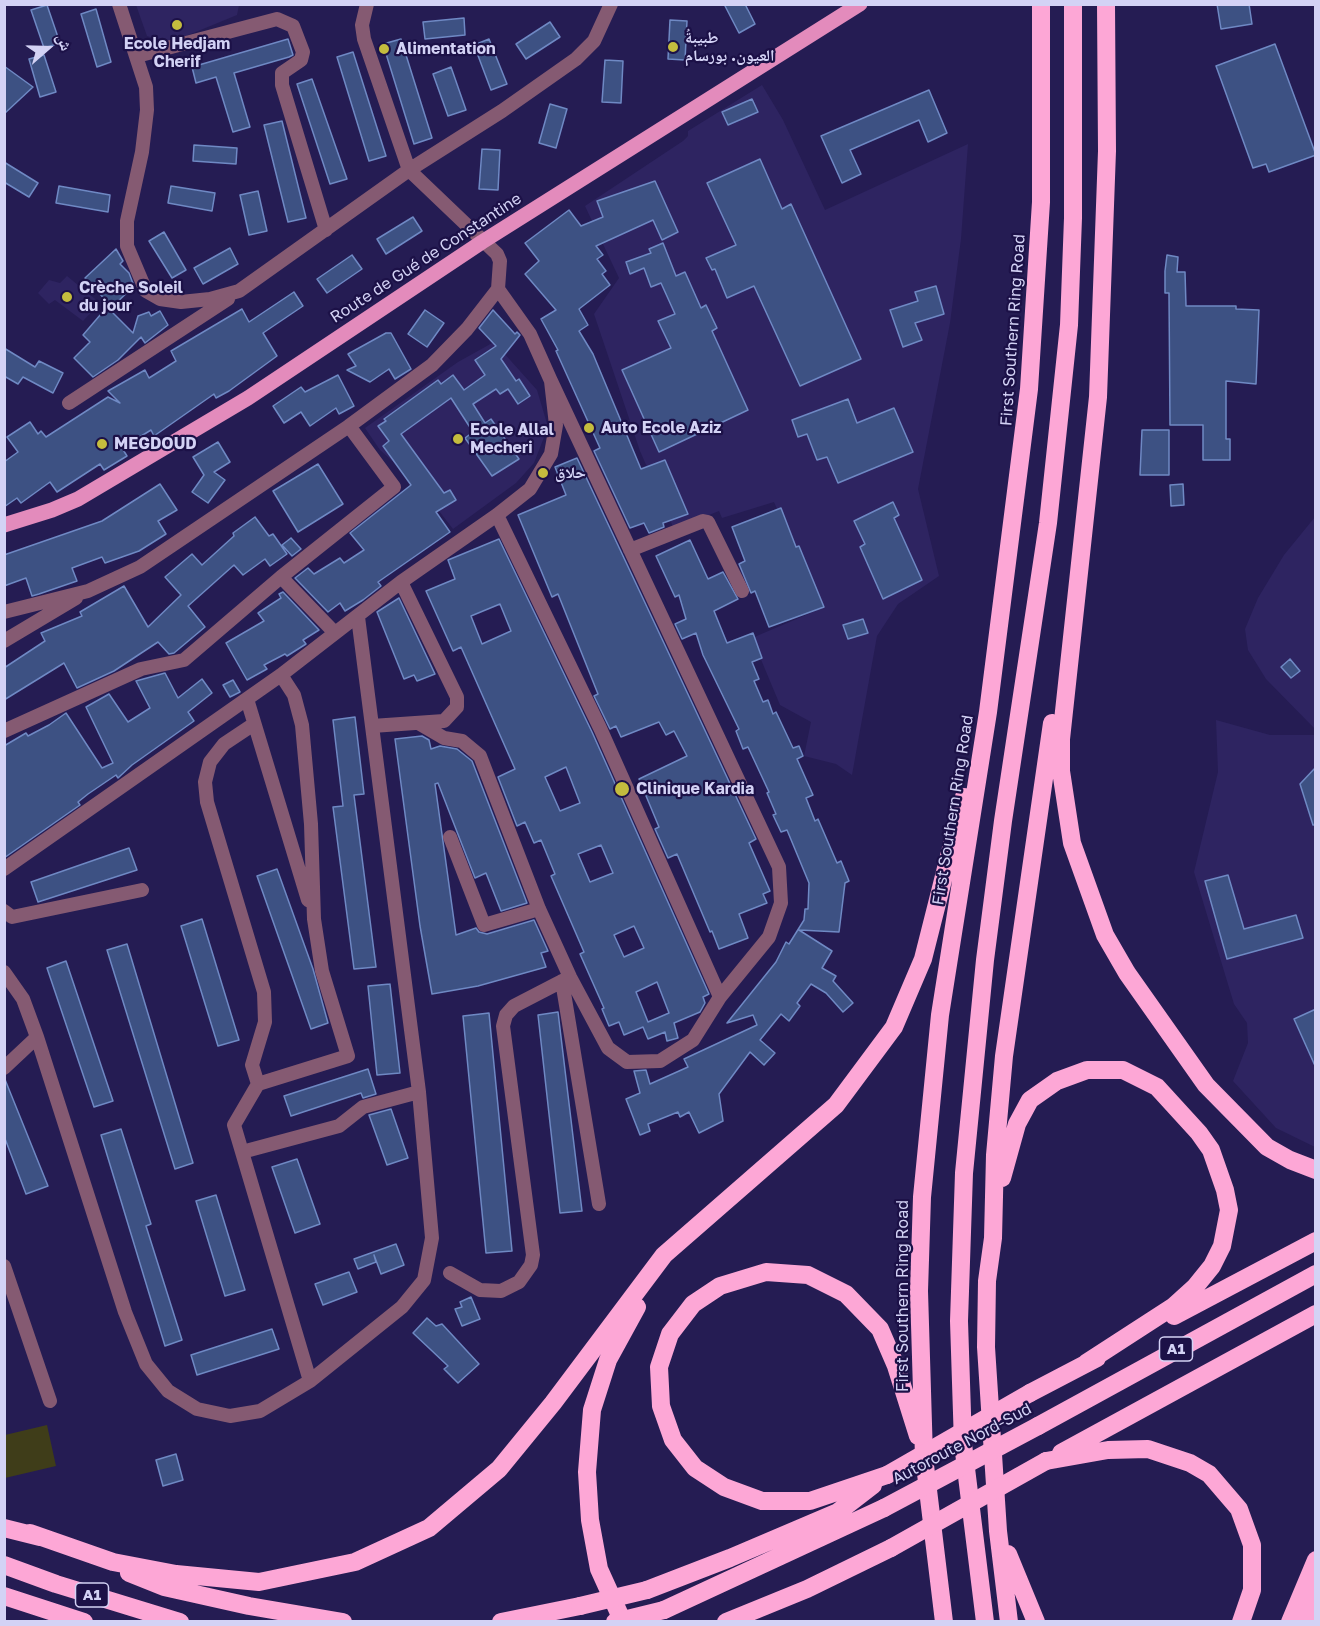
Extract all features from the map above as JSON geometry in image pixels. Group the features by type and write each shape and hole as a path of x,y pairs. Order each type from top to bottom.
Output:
{"highway":[{"name":"First Southern Ring Road","path":"944,1622 924,1457 920,1291 926,1132 940,1015 988,712 1020,472 1037,292 1041,202 1041,4"},
{"path":"985,1622 963,1443 959,1321 963,1173 985,960 1003,820 1048,523 1069,325 1073,218 1073,4"},
{"path":"1106,4 1107,150 1098,397 1061,739 1060,771 1071,843 1105,935 1126,974 1206,1085 1267,1147 1290,1160 1316,1170"},
{"path":"1009,1622 998,1531 986,1347 987,1281 995,1206 995,1155 1005,1044 1031,856 1084,522"},
{"path":"4,1528 30,1533 113,1562 176,1574 259,1582 355,1562 429,1528 499,1469 553,1403 664,1255 836,1105 894,1027 923,959 943,874 988,712"},
{"path":"995,1206 1017,1124 1030,1100 1057,1080 1079,1072 1107,1068 1138,1076 1157,1087 1199,1133 1211,1150 1225,1190 1229,1210 1222,1246 1212,1266 1195,1287 1174,1306 1086,1363"},
{"path":"501,1622 647,1590 838,1512 887,1475 1030,1393 1316,1241"},
{"path":"623,1622 599,1569 590,1520 587,1472 592,1410 608,1360 664,1255"},
{"path":"887,1475 810,1501 762,1501 724,1487 696,1468 673,1440 661,1406 659,1367 670,1334 693,1305 720,1286 766,1272 808,1275 846,1294 880,1329 896,1366 924,1457"},
{"name":"Autoroute Nord-Sud","path":"615,1622 664,1610 884,1508 1316,1274"},
{"name":"A1","path":"726,1622 807,1588 891,1548 1316,1314"},
{"path":"1046,1461 1108,1450 1148,1449 1190,1462 1209,1474 1239,1509 1252,1545 1252,1590 1241,1622"},
{"path":"998,1531 1036,1622"},
{"path":"30,1533 164,1587 249,1606 343,1622"},
{"path":"1290,1622 1316,1560"},
{"name":"A1","path":"4,1565 56,1584 180,1622"},
{"path":"1305,1622 1316,1586"},
{"name":"A1","path":"4,1596 84,1622"}],"main road":[{"name":"Route de Gué de Constantine","path":"4,525 78,499 248,398 483,242 860,4"}],"street":[{"path":"119,4 146,87 147,110 142,152 127,220 128,246 136,269 146,291 160,299 181,302 210,299 239,291"},
{"path":"4,641 88,591 140,567 349,426 432,365 467,329 498,289 500,261 497,254 409,170 364,39 362,25 367,4"},
{"path":"69,403 239,291 409,170 502,111 576,59 602,30 611,4"},
{"path":"136,56 277,20 292,26 303,52 301,60 282,73 282,85 326,230"},
{"path":"420,724 444,738 462,741 480,756 566,979 608,1048 627,1062 660,1061 693,1040 720,997 769,937 780,903 779,867 530,334 498,289"},
{"path":"4,869 281,675 401,582 530,489 551,454 556,425 552,381"},
{"path":"4,731 141,669 184,660 281,577 394,487 349,426"},
{"path":"497,515 600,728 720,997"},
{"path":"630,550 703,521 708,522 742,591"},
{"path":"281,577 335,633"},
{"path":"372,726 444,721 457,707 457,697 401,582"},
{"path":"4,612 88,591"},
{"path":"4,972 23,999 37,1037 125,1312 146,1364 168,1391 196,1409 230,1416 260,1411 310,1380 402,1307 424,1280 432,1238 418,1092 358,617"},
{"path":"281,675 294,695 302,725 310,824 314,919 322,971 348,1056 258,1084 234,1125 310,1380"},
{"path":"246,699 314,919"},
{"path":"254,724 224,744 210,762 205,782 207,801 264,992 265,1022 252,1065 258,1084"},
{"path":"450,837 484,925 539,909"},
{"path":"4,911 12,917 142,890"},
{"path":"566,979 598,1204"},
{"path":"450,1273 480,1290 501,1291 519,1282 531,1265 533,1255 503,1026 506,1015 514,1006 566,979"},
{"path":"4,1068 37,1037"},
{"path":"242,1152 339,1126 363,1107 418,1092"},
{"path":"4,1266 50,1401"}],"shaded area":[{"name":"Ecole Hedjam Cherif","path":"136,5 239,5 237,15 169,43 147,36"},
{"path":"762,85 783,120 825,210 968,144 961,239 950,323 918,489 939,576 898,604 877,636 852,775 836,764 804,756 811,722 780,705 752,638 820,609 774,502 722,518 719,511 674,529 640,451 594,314 619,278 585,206 683,141 688,136 688,131"},
{"name":"Crèche Soleil du jour","path":"67,276 100,303 83,321 55,300 49,304 38,293 49,280 60,283"},
{"name":"Ecole Allal Mecheri","path":"494,342 537,390 548,427 534,463 516,483 453,529 418,484 380,450 365,428 458,362"},
{"path":"1315,517 1315,729 1266,679 1248,650 1245,629 1258,598 1284,555"},
{"path":"1216,720 1270,735 1315,735 1315,1147 1276,1128 1233,1081 1248,1043 1247,1023 1234,1004 1194,872 1218,772"},
{"path":"47,1425 56,1466 5,1478 5,1435"}],"building":[{"path":"724,4 745,4 755,24 739,33"},
{"path":"1217,4 1249,4 1252,24 1221,29"},
{"path":"47,5 60,43 44,48 31,10"},
{"path":"96,9 111,62 97,67 81,14"},
{"path":"464,18 465,35 425,39 423,22"},
{"path":"670,20 687,21 685,60 668,59"},
{"path":"550,22 560,37 526,59 516,44"},
{"path":"288,39 293,55 234,73 250,127 233,132 216,77 196,83 192,67"},
{"path":"401,39 432,138 414,144 383,44"},
{"path":"489,39 507,84 491,90 474,45"},
{"path":"1275,44 1316,155 1269,172 1266,164 1253,168 1216,66"},
{"path":"353,52 386,156 369,161 337,57"},
{"path":"44,55 56,92 40,97 29,59"},
{"path":"605,60 623,61 621,103 602,102"},
{"path":"4,66 33,87 4,114"},
{"path":"451,67 466,110 448,116 433,74"},
{"path":"312,79 347,179 330,184 297,84"},
{"path":"929,90 947,133 928,142 919,120 850,150 861,174 842,183 821,136"},
{"path":"752,99 758,112 728,125 722,112"},
{"path":"550,104 567,109 556,148 539,143"},
{"path":"282,121 306,218 288,222 264,125"},
{"path":"194,145 237,148 236,164 193,161"},
{"path":"482,149 500,150 498,190 479,189"},
{"path":"760,159 782,209 791,204 861,359 800,386 754,286 727,298 715,269 712,270 706,258 736,245 707,183"},
{"path":"4,162 38,183 29,197 4,182"},
{"path":"655,181 678,232 662,240 653,220 596,246 603,255 597,259 606,271 602,274 610,285 579,309 588,325 579,331 593,354 641,469 665,460 688,514 663,523 664,527 649,533 644,523 630,528 594,451 600,448 556,351 558,350 541,319 556,310 525,274 539,261 525,243 569,210 581,226 603,217 597,201"},
{"path":"59,186 110,195 108,212 56,203"},
{"path":"171,186 215,193 212,211 168,203"},
{"path":"258,191 267,231 249,235 240,195"},
{"path":"413,217 422,231 386,254 377,239"},
{"path":"164,232 186,270 172,278 149,241"},
{"path":"663,243 676,276 685,272 701,308 706,305 717,328 712,331 748,410 659,452 622,370 671,348 658,321 675,314 661,283 651,287 644,268 630,274 626,262 651,253 649,249"},
{"path":"230,248 238,264 203,284 194,268"},
{"path":"116,249 123,261 120,264 129,273 134,286 112,307 85,278"},
{"path":"352,255 362,269 327,293 317,279"},
{"path":"1167,255 1178,257 1177,272 1185,272 1186,306 1236,306 1236,309 1259,310 1256,384 1226,381 1226,439 1230,439 1230,460 1203,460 1203,425 1170,425 1169,293 1165,293"},
{"path":"936,286 944,314 915,323 922,340 903,347 890,310 918,301 915,292"},
{"path":"294,292 303,306 263,333 277,356 229,391 216,398 214,394 154,436 151,430 122,448 127,456 104,470 100,464 57,492 50,482 21,503 17,498 4,507 4,462 18,452 7,437 30,422 38,434 41,431 46,437 108,397 120,403 108,391 145,370 149,378 176,361 171,351 242,309 249,322"},
{"path":"107,307 133,333 138,316 149,312 151,316 160,311 168,325 145,343 141,337 118,360 93,377 74,358 90,342 83,335"},
{"path":"425,310 444,323 427,347 408,334"},
{"path":"493,310 515,334 517,332 520,335 501,359 516,381 519,379 530,396 518,404 508,389 500,394 496,389 473,404 485,423 491,419 519,459 492,476 465,438 473,432 451,398 401,434 444,493 450,490 456,500 436,512 450,532 378,582 381,586 363,600 345,611 340,603 328,612 295,578 308,568 314,574 340,558 344,563 364,550 350,533 411,485 383,446 389,441 378,426 386,421 384,419 438,380 441,384 453,375 464,390 485,375 475,360 496,346 479,328"},
{"path":"386,333 391,333 411,369 395,379 389,369 370,382 347,370 356,366 348,354"},
{"path":"4,348 35,367 39,361 63,373 53,393 23,377 18,384 4,376"},
{"path":"338,375 354,406 339,414 336,408 310,426 301,412 284,423 273,406 301,387 305,392"},
{"path":"848,399 857,423 894,408 913,452 838,483 827,457 817,460 807,434 798,437 792,420"},
{"path":"1142,430 1169,430 1169,475 1140,475"},
{"path":"218,442 230,462 214,472 225,480 208,503 192,492 204,475 193,457"},
{"path":"577,458 756,839 749,843 770,891 763,894 767,903 739,914 748,938 719,949 677,854 668,858 655,829 659,827 639,779 687,756 674,731 666,735 659,722 621,737 616,726 610,729 594,696 598,694 558,594 552,597 518,515 566,495 555,467"},
{"path":"318,464 343,504 298,532 273,491"},
{"path":"160,484 177,510 158,521 166,534 139,551 105,563 102,557 72,568 77,581 39,594 32,596 26,578 4,586 4,555 102,521"},
{"path":"1183,484 1184,505 1171,506 1170,485"},
{"path":"893,502 899,515 894,518 922,580 883,599 860,547 865,544 854,521"},
{"path":"781,508 824,607 769,627 755,591 751,593 739,564 745,561 732,527"},
{"path":"255,517 269,536 273,534 287,554 270,566 265,559 243,575 234,565 188,606 205,627 174,653 169,654 158,642 114,671 77,688 64,663 4,700 4,668 45,641 41,633 82,616 80,612 124,586 148,627 181,595 165,577 192,554 202,565 234,536 233,533"},
{"path":"291,538 301,549 292,556 282,545"},
{"path":"499,539 592,732 709,994 703,997 705,1003 700,1012 674,1023 678,1038 667,1041 665,1032 648,1039 643,1027 624,1035 619,1022 609,1026 602,1009 604,1008 580,954 584,952 551,876 555,874 541,840 534,843 525,822 517,826 498,777 515,769 461,647 453,651 426,591 455,579 448,560","holes":["500,604 511,631 482,644 471,616","566,767 580,803 560,811 545,777","601,845 613,873 590,882 578,854","634,926 644,948 624,957 614,935","657,982 669,1013 648,1022 636,992"]},
{"path":"690,540 708,579 723,572 738,599 714,611 727,643 753,633 762,658 752,662 759,679 754,681 763,702 768,700 773,714 776,712 793,748 799,746 803,756 797,759 813,795 806,798 815,821 818,819 837,863 841,861 849,881 845,883 839,932 799,930 832,951 822,968 836,976 833,981 853,1003 843,1012 826,993 811,984 797,1003 800,1006 789,1021 781,1014 760,1040 775,1053 764,1065 750,1052 719,1094 723,1121 699,1133 689,1112 680,1117 678,1112 648,1124 650,1131 640,1135 626,1099 640,1093 634,1071 646,1070 650,1084 688,1067 684,1059 757,1025 753,1015 727,1023 776,962 786,942 789,944 804,920 805,909 808,909 809,883 787,830 781,832 773,815 776,814 767,793 769,792 748,747 743,749 736,731 739,729 703,655 696,633 682,639 675,624 686,619 679,595 675,597 656,556"},
{"path":"283,592 319,630 303,640 306,644 287,656 285,654 264,665 267,669 247,680 226,643 264,621 258,613 281,598 279,594"},
{"path":"399,598 435,674 417,681 414,675 404,679 377,612"},
{"path":"863,619 868,633 848,639 843,625"},
{"path":"1290,659 1300,671 1291,678 1281,667"},
{"path":"165,673 178,698 202,679 212,693 188,712 194,721 132,765 118,778 116,775 88,794 78,802 80,805 4,858 4,746 26,733 28,736 49,725 66,713 102,768 113,763 86,707 109,694 128,722 150,708 136,681"},
{"path":"233,680 240,692 230,697 223,685"},
{"path":"355,717 364,794 354,795 376,967 354,969 333,807 343,806 333,720"},
{"path":"422,736 429,740 431,749 440,746 457,749 472,761 527,903 501,911 486,873 475,878 438,783 435,784 456,935 476,928 479,932 487,934 534,920 548,951 541,953 546,967 478,986 432,994 420,926 395,739"},
{"path":"1316,767 1316,825 1313,825 1300,784"},
{"path":"129,848 137,870 38,902 31,882"},
{"path":"277,869 313,969 328,1023 311,1029 257,876"},
{"path":"1228,875 1244,929 1296,915 1303,938 1227,959 1205,881"},
{"path":"202,919 239,1040 218,1046 181,926"},
{"path":"127,944 193,1163 175,1169 107,950"},
{"path":"66,961 113,1101 94,1107 47,968"},
{"path":"390,984 400,1073 377,1075 368,986"},
{"path":"1316,1009 1316,1068 1294,1019"},
{"path":"558,1012 582,1211 560,1213 538,1015"},
{"path":"489,1013 512,1251 486,1253 463,1016"},
{"path":"368,1069 376,1094 363,1098 361,1093 291,1116 284,1096"},
{"path":"4,1077 48,1186 26,1194 4,1136"},
{"path":"391,1109 408,1158 387,1165 369,1115"},
{"path":"121,1129 151,1224 146,1226 182,1340 165,1346 101,1135"},
{"path":"297,1159 320,1224 295,1233 272,1167"},
{"path":"216,1195 245,1290 225,1296 196,1201"},
{"path":"396,1244 404,1265 381,1274 374,1255 376,1262 358,1269 354,1259"},
{"path":"349,1272 357,1292 323,1305 315,1284"},
{"path":"471,1297 480,1319 462,1326 455,1309 462,1307 460,1302"},
{"path":"427,1318 436,1326 442,1324 479,1364 458,1383 444,1369 448,1366 413,1333"},
{"path":"272,1329 279,1349 197,1375 191,1355"},
{"path":"176,1454 183,1480 163,1486 156,1460"}],"place":[{"name":"Ecole Hedjam Cherif","path":"177,25"},
{"name":"طبيبةُ العيون. بورسام","path":"673,47"},
{"name":"Alimentation","path":"384,49"},
{"name":"Crèche Soleil du jour","path":"67,297"},
{"name":"Auto Ecole Aziz","path":"589,428"},
{"name":"Ecole Allal Mecheri","path":"458,439"},
{"name":"MEGDOUD","path":"102,444"},
{"name":"حلاق","path":"543,473"},
{"name":"Clinique Kardia","path":"622,789"}]}
